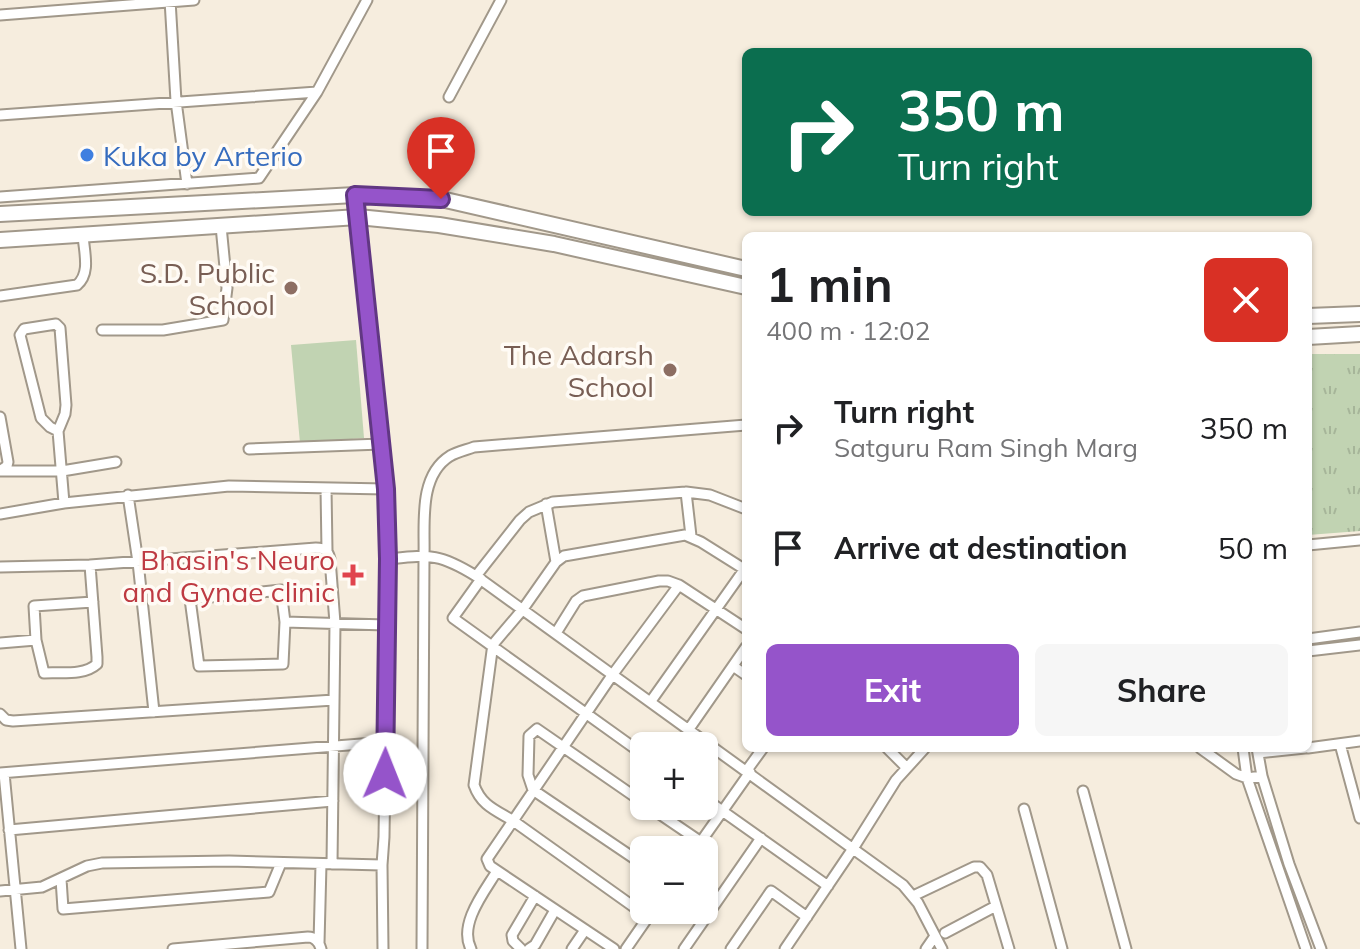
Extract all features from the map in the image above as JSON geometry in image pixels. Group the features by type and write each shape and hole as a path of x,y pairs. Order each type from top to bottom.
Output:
{"main road":[{"path":"0,214 355,195 441,199 742,268"},
{"path":"0,240 358,217 439,225 554,244 742,286"},
{"path":"1312,316 1360,314"},
{"path":"1312,337 1360,334"}],"street":[{"path":"0,15 194,0"},
{"path":"0,197 259,178 317,92 367,0"},
{"path":"449,97 501,0"},
{"path":"170,1 176,101 187,184"},
{"path":"0,115 317,92"},
{"path":"355,195 386,489 388,559 383,949"},
{"path":"102,330 163,330 223,320 227,288 221,226"},
{"path":"0,296 77,285 85,274 83,235"},
{"path":"58,431 41,418 20,335 24,329 56,324 60,328 66,405 58,431 64,503"},
{"path":"0,417 8,462 0,470"},
{"path":"422,949 424,556 427,491 439,467 449,457 474,447 742,425"},
{"path":"249,449 381,444"},
{"path":"0,470 62,471 116,462"},
{"path":"0,514 128,495 229,486 386,489"},
{"path":"320,946 333,801 335,623 327,550 326,488"},
{"path":"686,492 691,536"},
{"path":"630,745 453,618 520,520 546,504 686,492 710,495 742,507"},
{"path":"128,495 154,712"},
{"path":"546,504 556,562"},
{"path":"630,900 489,807 478,796 474,785 493,647 556,562 564,556 685,535 742,565"},
{"path":"1312,545 1360,540"},
{"path":"0,567 90,565 316,548 327,550"},
{"path":"388,559 424,556 449,560 479,577 903,885 940,934 942,949"},
{"path":"90,565 93,602 97,657 97,664 81,672 44,673 36,640 34,606 93,602"},
{"path":"651,701 742,571"},
{"path":"556,633 576,601 587,594 659,581 674,582 742,626"},
{"path":"614,949 497,871 487,859 613,674 679,585"},
{"path":"281,590 285,622 283,664 199,666 190,599 281,590"},
{"path":"285,622 386,625"},
{"path":"1312,638 1360,632"},
{"path":"0,643 36,640"},
{"path":"1312,651 1360,645"},
{"path":"689,729 742,653"},
{"path":"733,666 742,672"},
{"path":"0,714 6,720 13,721 334,700"},
{"path":"630,793 537,729 529,736 528,775 533,790 630,856"},
{"path":"1312,747 1360,741"},
{"path":"21,949 2,773 386,742"},
{"path":"1340,744 1360,818"},
{"path":"705,836 760,752"},
{"path":"891,752 906,767"},
{"path":"785,949 896,780 921,752"},
{"path":"1206,752 1227,769 1247,778 1262,776"},
{"path":"1244,752 1247,778 1306,949"},
{"path":"1257,752 1289,864 1321,949"},
{"path":"1083,791 1126,949"},
{"path":"9,830 333,801"},
{"path":"718,808 828,886"},
{"path":"1024,809 1062,949"},
{"path":"666,820 686,836"},
{"path":"684,949 761,838"},
{"path":"0,891 34,889 87,866 102,863 382,865"},
{"path":"61,879 63,909 269,892 281,863"},
{"path":"913,896 980,867 987,875 1008,949"},
{"path":"471,949 468,943 469,924 497,871"},
{"path":"731,949 771,891 807,917"},
{"path":"521,949 516,946 512,935 535,896"},
{"path":"926,949 940,934 996,906"},
{"path":"529,949 535,945 555,910"},
{"path":"626,949 644,924"},
{"path":"572,949 585,930"},
{"path":"173,949 308,937 313,937 320,946"}],"green space":[{"path":"356,340 364,438 300,443 291,345"},
{"path":"1312,354 1360,354 1360,531 1312,535"}],"place":[{"name":"Kuka by Arterio","path":"87,155"},
{"name":"S.D. Public School","path":"291,288"},
{"name":"The Adarsh School","path":"670,370"},
{"name":"Bhasin's Neuro and Gynae clinic","path":"353,575"}],"route":[{"path":"385,774 386,489 355,195 441,199"}]}
